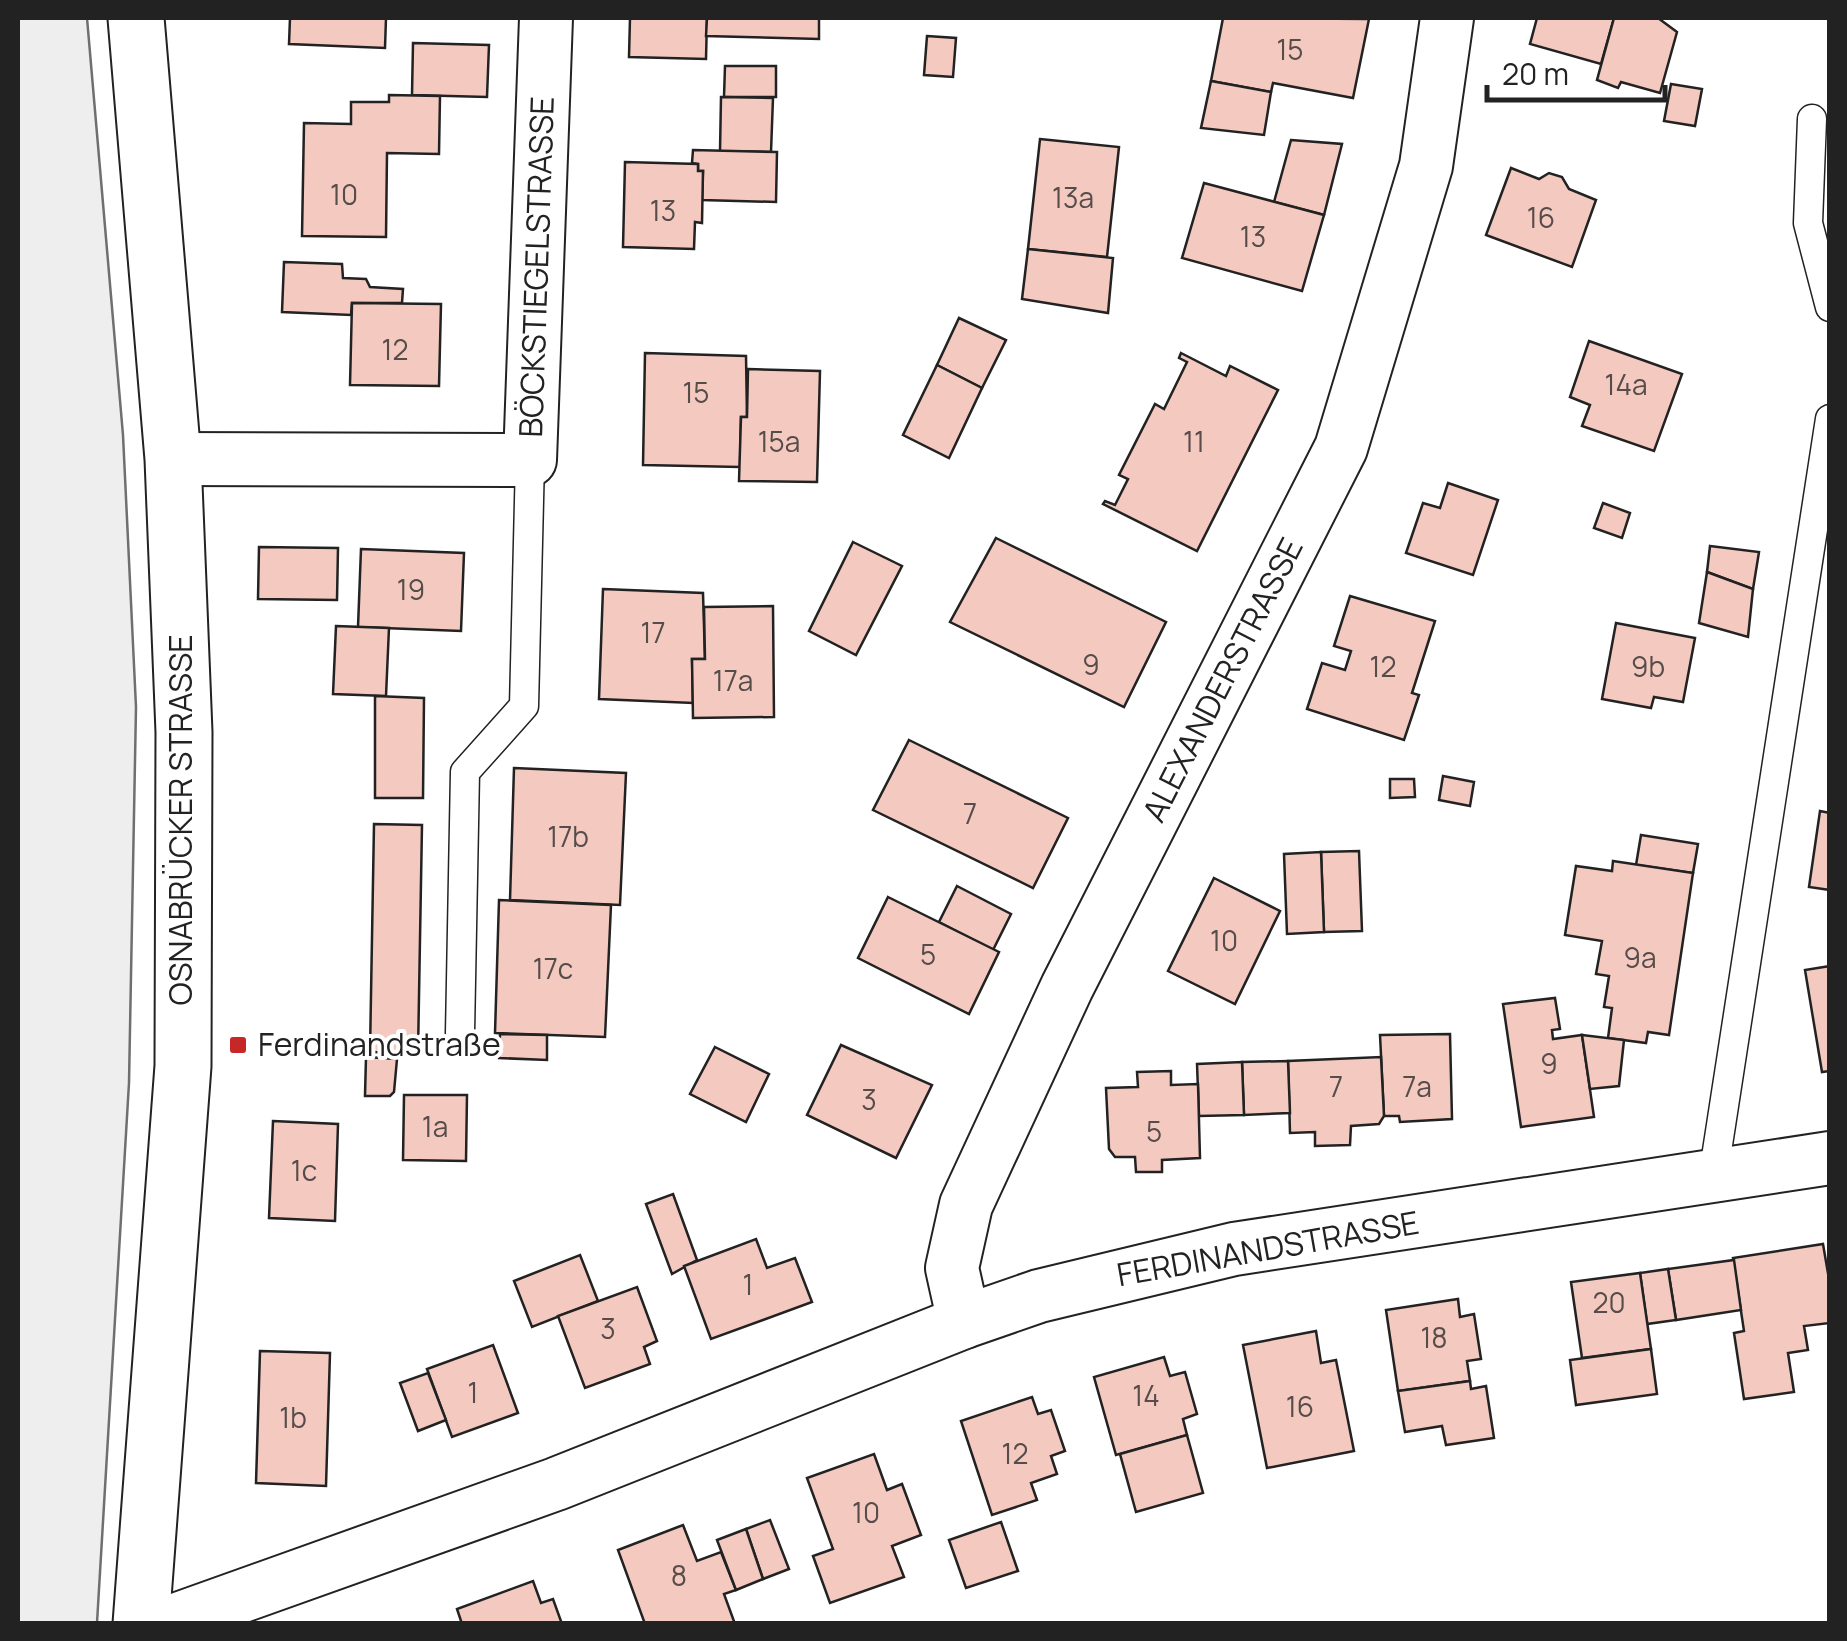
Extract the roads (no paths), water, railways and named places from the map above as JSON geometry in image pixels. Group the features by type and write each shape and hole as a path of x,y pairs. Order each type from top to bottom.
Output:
{"main road":[{"name":"OSNABRÜCKER STRASSE","path":"136,18 173,459 184,732 182,1066 142,1624"}],"street":[{"name":"BÖCKSTIEGELSTRASSE","path":"173,459 530,460 546,18"},
{"name":"ALEXANDERSTRASSE","path":"964,1322 952,1268 966,1205 1067,987 1341,448 1426,166 1447,18"},
{"name":"FERDINANDSTRASSE","path":"164,1624 556,1484 964,1322 1040,1296 1234,1248 1830,1158"}],"lane":[{"path":"1812,119 1808,222 1830,307"},
{"path":"1714,1177 1830,419"},
{"path":"460,1033 465,772 524,706 530,460"}],"place":[{"name":"Ferdinandstraße","path":"238,1045"}]}
